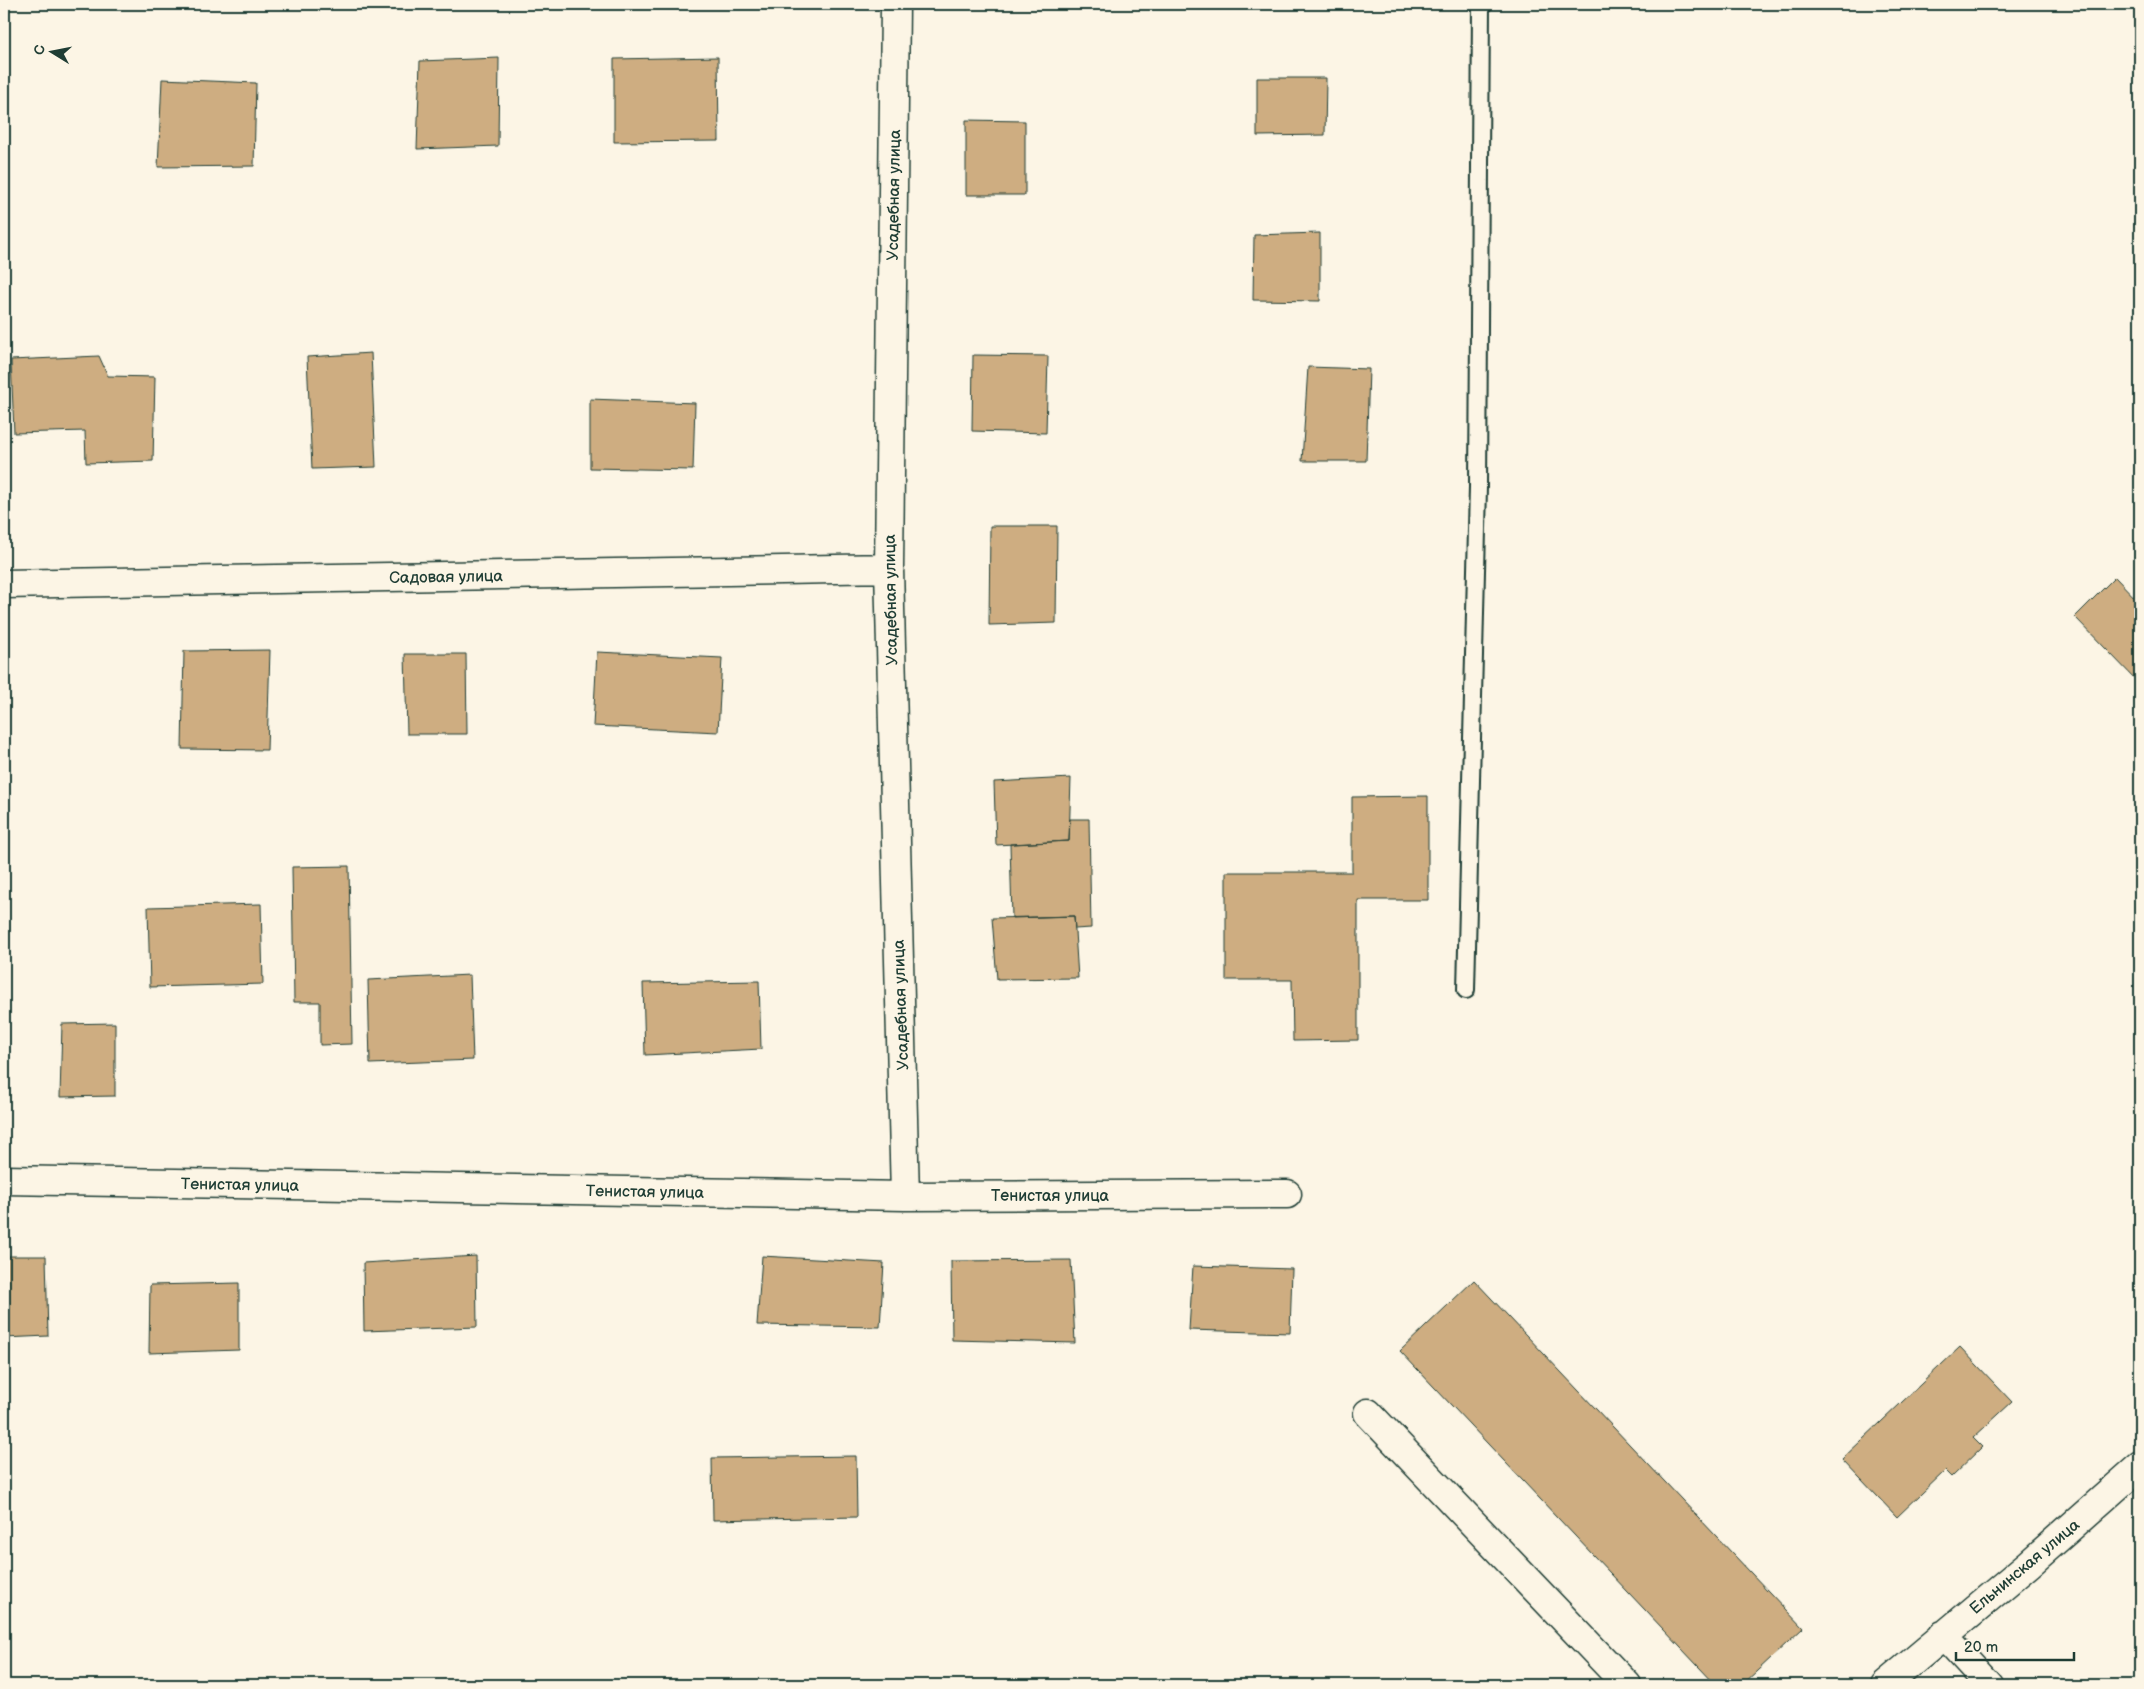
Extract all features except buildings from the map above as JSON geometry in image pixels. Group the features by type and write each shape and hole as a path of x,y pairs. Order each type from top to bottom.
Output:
{"street":[{"name":"Усадебная улица","path":"895,4 889,568 905,1196"},
{"name":"Садовая улица","path":"4,584 889,568"},
{"name":"Тенистая улица","path":"4,1180 905,1196 1287,1194"},
{"path":"1368,1413 1627,1685"},
{"name":"Ельнинская улица","path":"1885,1685 2029,1564 2140,1466"},
{"path":"1943,1635 1989,1685"}],"lane":[{"path":"1466,990 1478,487 1481,4"}]}
